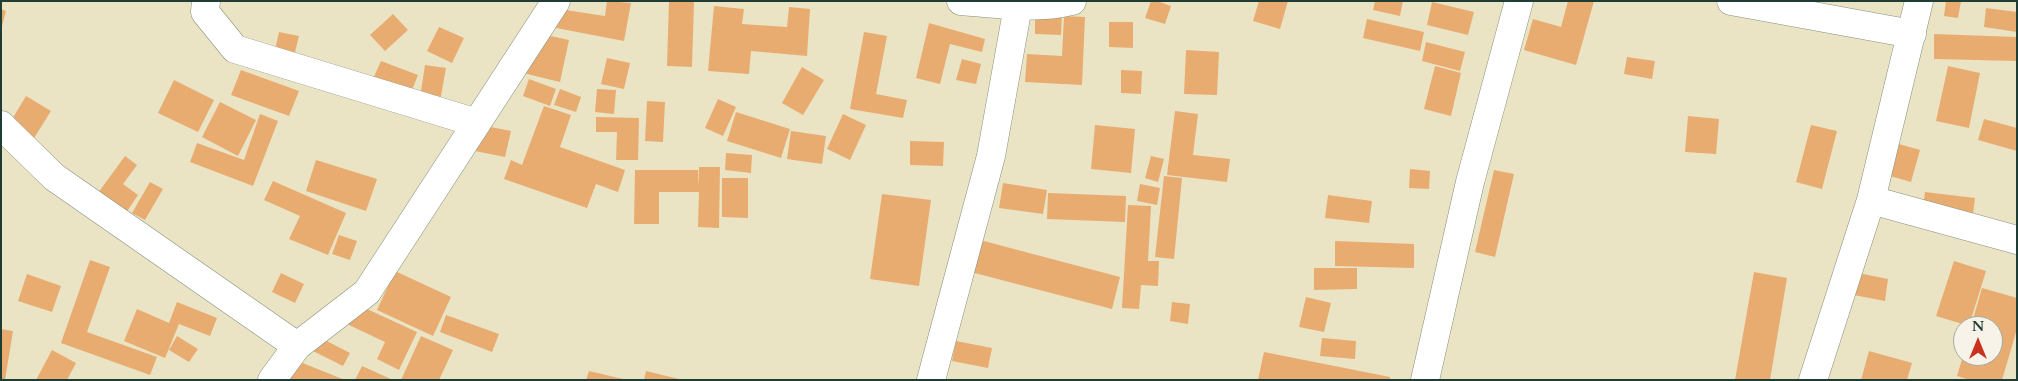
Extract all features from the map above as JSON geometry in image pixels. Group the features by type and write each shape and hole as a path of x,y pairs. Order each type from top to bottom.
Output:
{"street":[{"path":"206,1 205,12 235,49 477,123"},
{"path":"272,380 297,346 367,292 556,1"},
{"path":"961,1 1018,6 1055,5 1072,1"},
{"path":"1425,380 1470,182 1519,1"},
{"path":"1731,1 1912,34"},
{"path":"1813,380 1871,200 1919,1"},
{"path":"931,380 991,156 1018,6"},
{"path":"1,125 54,177 297,346"},
{"path":"1871,200 2017,240"}],"building":[{"path":"607,1 631,3 624,41 556,28 559,9 605,16"},
{"path":"669,1 694,1 692,67 667,66"},
{"path":"1151,1 1171,6 1165,24 1145,18"},
{"path":"1259,1 1288,1 1280,29 1253,21"},
{"path":"1375,1 1403,1 1400,16 1373,10"},
{"path":"1568,1 1594,1 1576,65 1524,50 1533,19 1561,27"},
{"path":"1946,1 1961,1 1958,18 1944,16"},
{"path":"1432,2 1474,12 1468,35 1427,25"},
{"path":"714,6 744,9 742,24 787,27 789,7 810,9 807,56 751,51 749,74 708,71"},
{"path":"1986,8 2017,12 2017,32 1984,27"},
{"path":"1,9 6,11 2,26 1,26"},
{"path":"393,14 408,30 385,51 370,35"},
{"path":"1035,14 1062,14 1061,35 1035,34"},
{"path":"1064,16 1085,17 1082,85 1025,82 1027,54 1062,56"},
{"path":"1367,19 1424,32 1420,51 1363,38"},
{"path":"1109,22 1133,22 1133,48 1109,47"},
{"path":"929,23 985,39 982,52 950,44 940,84 916,78"},
{"path":"439,27 464,38 452,63 427,51"},
{"path":"279,32 299,36 294,56 275,50"},
{"path":"532,32 569,40 560,82 523,73"},
{"path":"864,32 887,36 876,94 907,100 903,118 850,109"},
{"path":"1934,34 2017,37 2017,61 1934,59"},
{"path":"1426,42 1465,52 1460,71 1422,61"},
{"path":"1186,50 1219,52 1217,95 1184,94"},
{"path":"1627,57 1655,61 1652,79 1624,74"},
{"path":"607,58 630,63 624,89 601,84"},
{"path":"962,59 981,64 976,84 956,80"},
{"path":"381,61 418,75 410,95 372,81"},
{"path":"425,65 446,68 439,107 419,104"},
{"path":"1435,66 1461,73 1451,116 1424,109"},
{"path":"1948,66 1980,73 1969,128 1936,121"},
{"path":"802,67 824,80 803,115 782,103"},
{"path":"241,70 299,91 289,116 231,95"},
{"path":"1121,70 1142,71 1141,94 1121,93"},
{"path":"529,79 556,89 550,106 523,96"},
{"path":"174,80 214,100 198,132 158,113"},
{"path":"560,89 581,97 576,112 554,105"},
{"path":"597,89 616,90 614,114 595,112"},
{"path":"26,96 51,111 26,151 11,121"},
{"path":"718,99 736,107 723,136 705,128"},
{"path":"647,101 665,102 663,142 645,141"},
{"path":"220,102 256,120 238,156 202,137"},
{"path":"544,106 571,115 560,147 625,170 618,192 596,184 587,208 504,179 511,160 522,165"},
{"path":"1175,111 1198,114 1193,155 1230,159 1227,182 1167,175"},
{"path":"736,112 790,129 781,158 727,141"},
{"path":"260,114 278,121 253,186 190,162 197,143 244,160"},
{"path":"843,114 866,125 850,160 827,149"},
{"path":"1688,116 1719,119 1716,154 1685,152"},
{"path":"596,117 639,118 638,160 616,160 617,132 596,132"},
{"path":"1984,119 2017,128 2017,151 1978,140"},
{"path":"470,123 511,131 505,157 465,149"},
{"path":"1095,125 1135,129 1131,173 1091,169"},
{"path":"1811,125 1837,131 1822,189 1796,182"},
{"path":"791,131 826,136 822,164 787,159"},
{"path":"910,141 944,142 943,166 910,165"},
{"path":"1899,144 1920,150 1911,182 1890,176"},
{"path":"726,153 752,155 751,173 725,170"},
{"path":"125,156 137,165 123,184 138,195 126,213 98,193"},
{"path":"1151,156 1164,159 1158,182 1145,178"},
{"path":"316,160 377,179 366,211 306,191"},
{"path":"699,167 720,167 719,228 698,227 699,192 659,192 659,224 634,224 635,170 698,170 699,188"},
{"path":"1410,169 1430,171 1429,189 1409,188"},
{"path":"1494,170 1514,174 1495,257 1475,252"},
{"path":"1164,176 1182,178 1174,259 1155,257"},
{"path":"722,178 748,178 748,218 722,217"},
{"path":"273,181 346,213 328,255 289,239 300,216 264,200"},
{"path":"150,182 163,189 145,220 132,213"},
{"path":"1003,183 1047,190 1043,214 999,208"},
{"path":"1140,184 1160,188 1157,205 1137,201"},
{"path":"1925,192 1975,198 1973,214 1923,208"},
{"path":"1048,193 1126,196 1125,222 1047,219"},
{"path":"882,194 931,200 919,286 870,279"},
{"path":"1328,195 1372,201 1369,223 1325,218"},
{"path":"1128,205 1151,206 1148,261 1159,261 1158,286 1141,285 1139,309 1122,308"},
{"path":"339,235 357,241 350,260 332,254"},
{"path":"980,240 1120,277 1112,309 971,272"},
{"path":"1335,241 1414,244 1414,268 1335,266"},
{"path":"90,260 110,267 87,332 157,357 150,375 61,343"},
{"path":"1954,261 1986,271 1972,316 1953,316 1953,321 1936,316"},
{"path":"1314,268 1357,268 1357,289 1314,290"},
{"path":"395,271 451,297 433,336 377,310"},
{"path":"1754,272 1787,278 1770,380 1735,380"},
{"path":"281,273 304,284 295,303 272,292"},
{"path":"1858,273 1888,279 1885,301 1854,295"},
{"path":"27,274 61,286 52,312 18,301"},
{"path":"1982,288 2017,298 2017,329 2002,380 1970,380 1957,376 1960,366 2003,366 2003,316 1974,316"},
{"path":"1306,297 1331,303 1324,332 1299,327"},
{"path":"343,298 417,332 399,370 377,359 385,342 334,318"},
{"path":"177,302 217,318 210,336 179,324 165,358 124,341 137,309 169,323"},
{"path":"1172,302 1190,304 1188,324 1170,321"},
{"path":"446,315 499,334 492,352 440,332"},
{"path":"1,329 13,331 5,380 1,380"},
{"path":"177,336 198,349 189,362 169,350"},
{"path":"421,336 453,350 439,380 401,380"},
{"path":"321,338 350,353 343,366 313,351"},
{"path":"1322,338 1356,341 1355,359 1320,356"},
{"path":"956,341 992,348 988,368 952,361"},
{"path":"52,350 76,363 67,380 36,380"},
{"path":"1869,351 1912,363 1907,380 1861,380"},
{"path":"1264,352 1390,377 1390,380 1258,380"},
{"path":"290,358 345,380 282,380"},
{"path":"362,366 393,380 355,380"},
{"path":"589,371 623,379 623,380 586,380"},
{"path":"646,371 679,379 679,380 644,380"}]}
